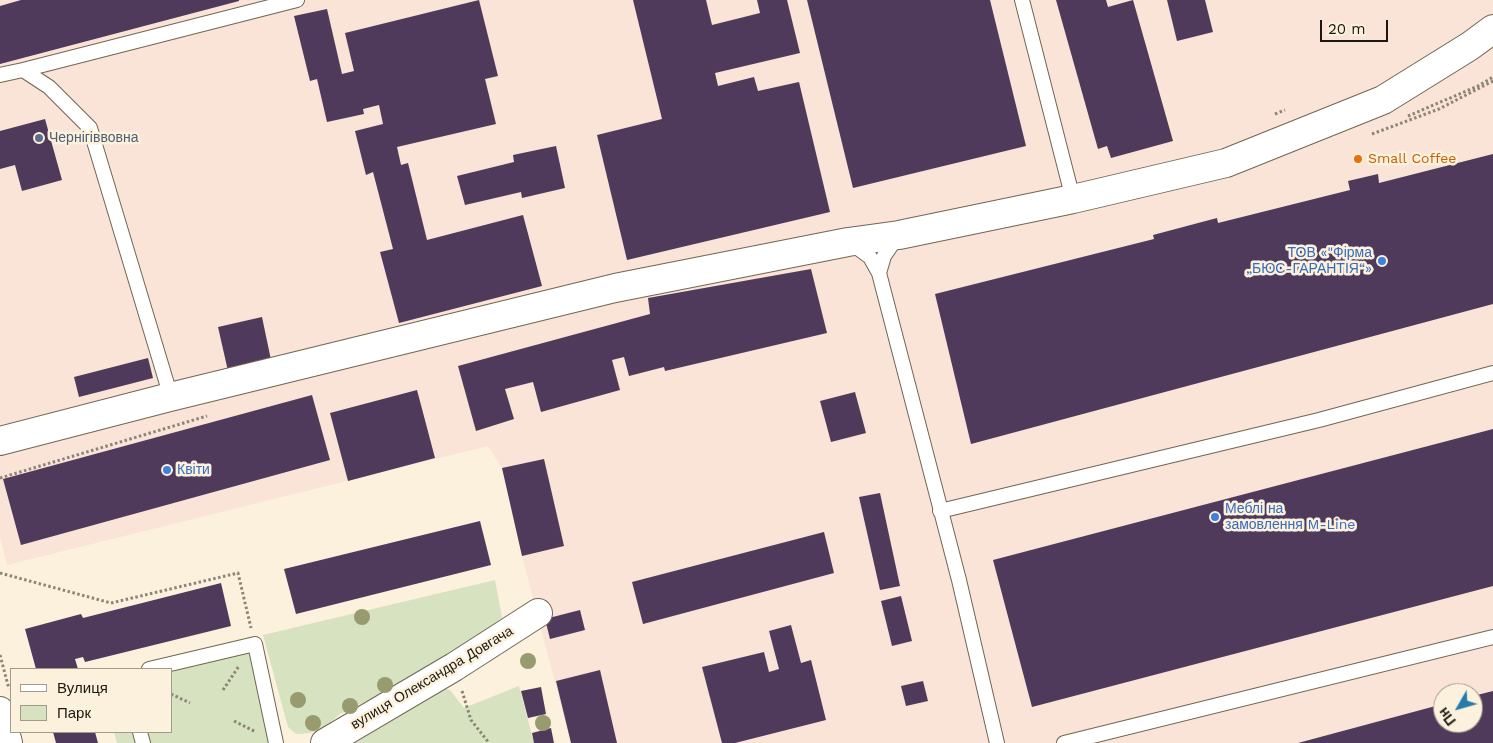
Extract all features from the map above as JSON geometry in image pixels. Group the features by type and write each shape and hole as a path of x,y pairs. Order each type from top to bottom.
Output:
{"street":[{"path":"0,441 170,397 615,288 848,242 899,235 1073,199 1226,163 1383,100 1470,46 1493,29"},
{"name":"вулиця Олександра Довгача","path":"325,743 454,667 538,613"},
{"path":"0,711 8,743"}],"lane":[{"path":"0,75 297,0"},
{"path":"1022,0 1073,199"},
{"path":"23,70 49,87 90,128 170,397"},
{"path":"879,272 884,256 899,235"},
{"path":"848,242 870,257 879,272 959,580 997,743"},
{"path":"940,512 1319,420 1493,373"},
{"path":"1064,743 1493,637"},
{"path":"154,668 255,644 276,743"}],"path":[{"path":"0,573 111,603 238,573 255,644"},
{"path":"0,655 10,692"},
{"path":"454,667 471,720 489,743"},
{"path":"172,694 190,703"}],"shaded area":[{"path":"0,0 1493,0 1493,743 571,743 522,556 502,468 488,446 7,565 0,537"}],"green space":[{"path":"495,580 502,617 469,647 452,659 340,714 320,729 310,733 296,734 288,727 263,635"},
{"path":"255,644 276,743 143,743 140,733 172,733 172,669"},
{"path":"519,686 534,743 352,743 437,687 450,690 464,708"},
{"path":"114,733 136,733 139,743 117,743"}],"building":[{"path":"21,0 239,1 0,64 0,6"},
{"path":"479,0 498,76 485,79 496,124 397,147 401,165 408,163 427,240 523,215 542,286 399,323 380,252 393,249 373,172 366,175 355,131 383,124 379,105 363,109 364,114 327,122 317,79 310,81 294,16 327,9 342,74 354,71 345,33"},
{"path":"633,0 706,0 712,25 760,13 757,0 787,0 800,53 715,73 718,86 754,77 758,91 799,82 830,212 627,260 597,135 662,119"},
{"path":"807,0 990,0 1026,146 853,188"},
{"path":"1056,0 1106,0 1108,7 1133,0 1173,141 1111,158 1107,146 1098,149"},
{"path":"1167,0 1205,0 1213,32 1177,41"},
{"path":"45,119 62,180 22,191 15,165 0,169 0,131"},
{"path":"556,146 565,188 522,198 521,192 465,205 457,176 514,162 513,155"},
{"path":"1493,154 1493,304 971,444 935,294 1154,239 1153,235 1217,218 1218,223 1350,190 1348,181 1378,174 1379,183"},
{"path":"811,269 827,333 665,371 664,367 629,376 624,357 612,360 620,390 541,412 533,382 505,389 514,419 476,431 458,366 650,314 648,298"},
{"path":"262,317 271,360 228,371 218,327"},
{"path":"148,358 153,378 79,397 74,377"},
{"path":"417,390 435,458 348,481 330,413"},
{"path":"855,392 866,433 831,442 820,401"},
{"name":"Квіти","path":"312,395 330,460 21,545 3,479"},
{"path":"1493,429 1493,586 1032,707 993,560"},
{"path":"544,459 564,546 522,556 502,468"},
{"path":"880,493 900,586 880,590 859,497"},
{"path":"480,521 491,565 296,614 284,569"},
{"path":"824,532 834,573 643,624 632,582"},
{"path":"221,583 231,626 85,662 83,657 75,659 78,668 36,668 25,629 81,614 83,618"},
{"path":"901,596 912,641 892,646 881,601"},
{"path":"580,610 585,630 550,639 545,619"},
{"path":"791,625 801,663 811,660 826,720 735,743 722,743 702,667 764,652 769,672 779,669 769,631"},
{"path":"600,670 617,743 571,743 556,681"},
{"path":"923,681 928,701 906,706 901,686"},
{"path":"541,687 546,714 528,718 521,691"},
{"path":"1493,691 1493,743 1298,743 1433,707 1433,733 1483,733 1483,694"},
{"path":"551,728 554,743 534,743 532,733"},
{"path":"53,733 95,733 98,743 56,743"}],"place":[{"name":"Чернігіввовна","path":"39,138"},
{"name":"Small Coffee","path":"1358,159"},
{"name":"ТОВ «\"Фірма „БЮС-ГАРАНТІЯ“»","path":"1382,261"},
{"name":"Квіти","path":"167,470"},
{"name":"Меблі на замовлення M-Line","path":"1215,517"}]}
